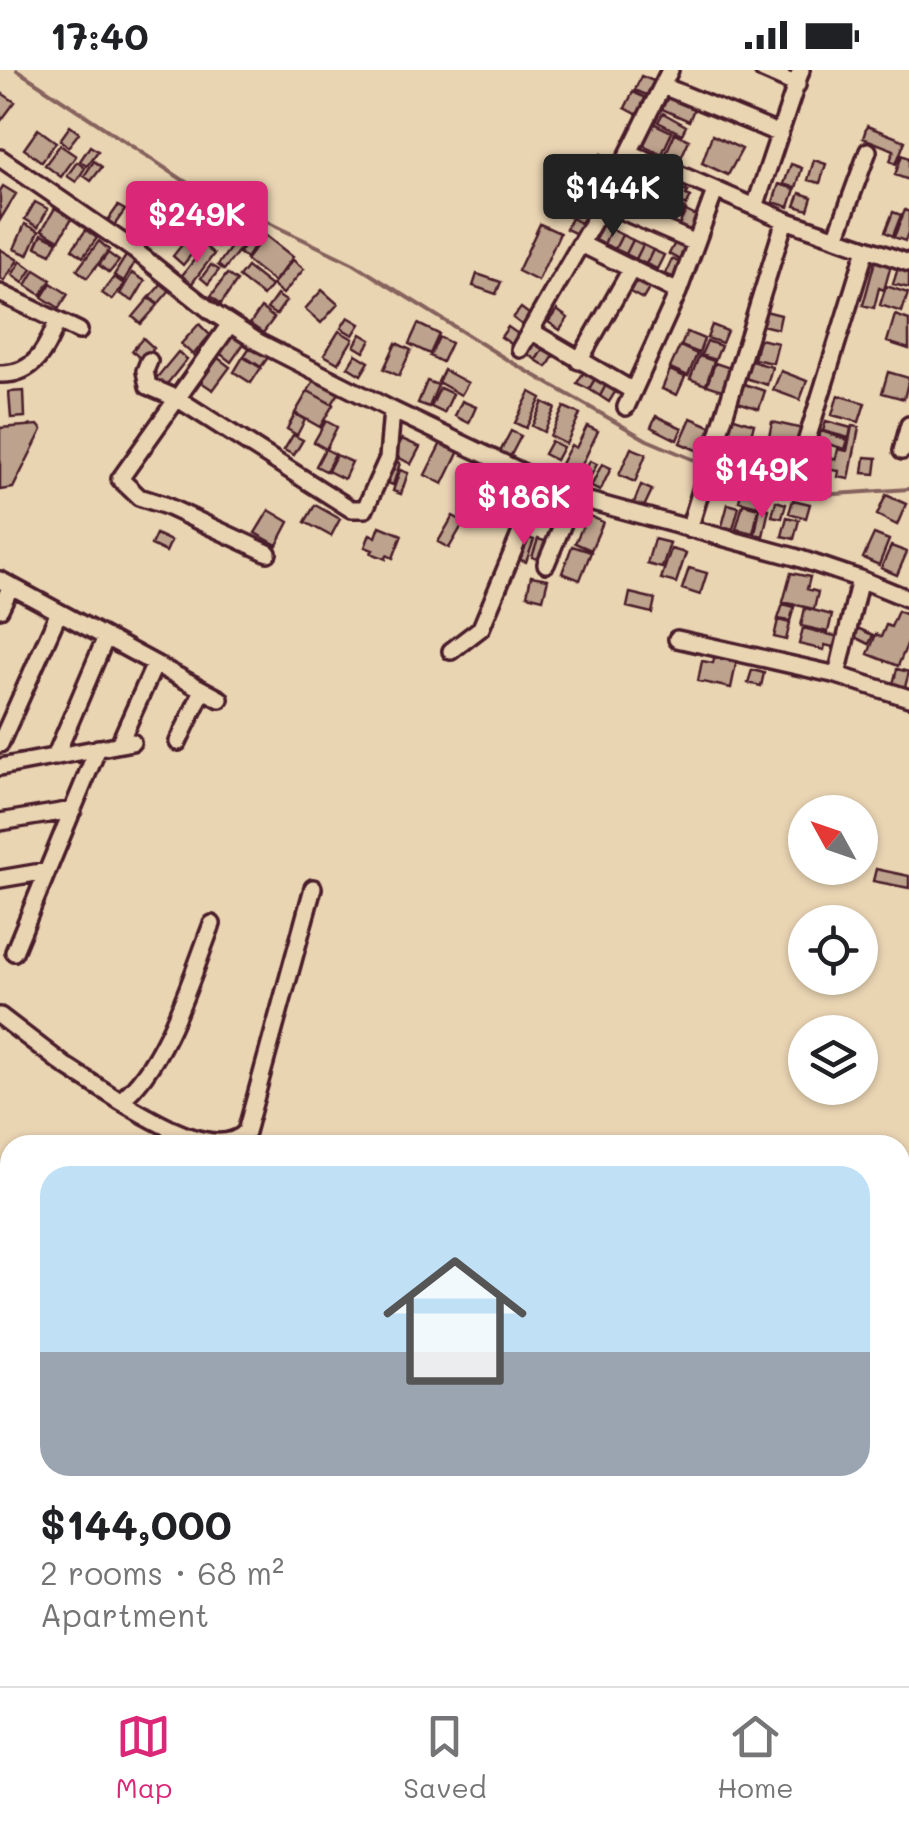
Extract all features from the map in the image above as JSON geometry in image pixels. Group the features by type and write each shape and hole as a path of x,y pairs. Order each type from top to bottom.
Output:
{"street":[{"path":"520,349 604,203 670,70"},
{"path":"755,208 799,77 763,70"},
{"path":"663,86 780,134"},
{"path":"836,238 868,151"},
{"path":"630,153 785,220 909,263"},
{"path":"0,158 134,250 230,324 392,410 574,497 860,579 909,600"},
{"path":"626,408 678,292 715,191"},
{"path":"604,203 696,243"},
{"path":"689,529 785,220"},
{"path":"581,244 678,292"},
{"path":"795,478 866,249"},
{"path":"580,362 632,268"},
{"path":"0,293 79,331"},
{"path":"0,374 14,374 36,363 57,322"},
{"path":"230,324 120,479 139,497 164,504 268,553"},
{"path":"531,330 633,391"},
{"path":"148,360 148,386 178,399 329,496 359,510 366,509 388,458 392,410"},
{"path":"902,451 909,425"},
{"path":"451,650 481,628 542,482"},
{"path":"546,564 574,497"},
{"path":"837,675 860,579"},
{"path":"0,609 6,583 220,699"},
{"path":"0,744 59,612"},
{"path":"55,756 106,638"},
{"path":"677,639 837,675 909,698"},
{"path":"0,767 126,743 155,664"},
{"path":"178,742 203,690"},
{"path":"14,952 98,748"},
{"path":"0,822 73,810"},
{"path":"0,879 48,871"},
{"path":"243,1135 313,888"},
{"path":"120,1101 144,1078 190,984 212,924"},
{"path":"0,1016 120,1101 167,1128 191,1135"}],"building":[{"path":"641,76 659,83 653,98 635,90"},
{"path":"0,92 15,102 0,122"},
{"path":"633,92 650,100 642,117 625,108"},
{"path":"668,97 694,109 689,121 662,109"},
{"path":"663,113 686,126 682,134 658,122"},
{"path":"653,123 672,132 662,154 642,145"},
{"path":"70,126 79,133 68,147 60,140"},
{"path":"867,126 905,141 896,164 890,161 894,150 863,138"},
{"path":"38,129 56,142 42,162 24,149"},
{"path":"675,133 689,140 680,160 666,153"},
{"path":"712,135 742,149 728,175 702,163"},
{"path":"60,145 76,156 61,177 45,165"},
{"path":"90,146 98,151 87,166 80,161"},
{"path":"601,154 616,161 611,172 596,164"},
{"path":"902,155 909,158 909,180 895,175"},
{"path":"814,160 826,164 820,183 808,180"},
{"path":"94,161 102,167 91,181 84,176"},
{"path":"77,162 85,168 76,182 67,176"},
{"path":"596,164 611,172 606,182 592,175"},
{"path":"791,164 802,168 796,188 784,184"},
{"path":"633,167 646,170 649,176 645,185 627,177"},
{"path":"592,175 606,182 601,193 586,186"},
{"path":"653,177 667,180 665,183 670,186 665,195 648,187"},
{"path":"625,180 644,189 639,200 624,195 621,190"},
{"path":"779,184 795,189 789,207 773,202"},
{"path":"3,186 16,194 0,220 0,191"},
{"path":"586,186 601,193 596,204 581,197"},
{"path":"138,188 148,194 138,211 128,205"},
{"path":"156,188 168,192 155,227 143,223"},
{"path":"674,188 688,192 686,195 691,197 686,206 668,198"},
{"path":"190,189 198,194 186,213 178,208"},
{"path":"175,191 183,196 172,214 163,209"},
{"path":"647,191 666,200 661,211 645,206 647,203 642,201"},
{"path":"800,193 812,197 808,210 795,206"},
{"path":"581,197 596,204 591,214 576,207"},
{"path":"666,200 685,209 680,219 664,215"},
{"path":"35,202 48,209 38,227 25,219"},
{"path":"118,206 125,210 113,227 106,223"},
{"path":"576,207 591,214 586,226 571,218"},
{"path":"55,208 72,218 59,240 42,230"},
{"path":"905,210 909,212 909,230 905,241 894,237"},
{"path":"686,211 700,218 691,236 677,229"},
{"path":"893,212 901,215 893,236 885,232"},
{"path":"571,218 586,226 581,236 566,229"},
{"path":"25,224 39,231 28,255 14,249"},
{"path":"540,224 560,233 538,281 518,271"},
{"path":"217,225 228,233 218,247 207,239"},
{"path":"602,225 611,229 604,244 595,240"},
{"path":"257,228 264,233 246,258 239,253"},
{"path":"611,229 622,235 615,249 604,244"},
{"path":"86,230 97,238 83,257 72,249"},
{"path":"193,231 203,240 183,265 173,256"},
{"path":"42,234 58,241 51,254 36,247"},
{"path":"265,235 293,257 274,282 246,260"},
{"path":"622,235 633,240 626,254 615,249"},
{"path":"236,240 243,245 224,270 218,265"},
{"path":"633,240 643,245 636,259 626,254"},
{"path":"99,241 109,250 87,278 77,270"},
{"path":"676,241 687,247 680,260 669,254"},
{"path":"643,245 653,250 646,264 636,259"},
{"path":"205,246 214,254 190,286 180,278"},
{"path":"0,249 18,260 4,281 0,278"},
{"path":"653,250 664,255 657,269 646,264"},
{"path":"129,251 138,257 124,281 114,275"},
{"path":"108,253 119,261 109,273 99,265"},
{"path":"672,259 682,264 675,278 665,274"},
{"path":"293,260 304,269 283,294 272,285"},
{"path":"21,261 32,269 23,283 12,275"},
{"path":"875,261 891,265 874,308 863,305"},
{"path":"211,265 219,270 208,284 201,278"},
{"path":"247,267 271,286 263,296 239,277"},
{"path":"898,268 909,271 909,288 893,284"},
{"path":"35,270 51,280 41,295 26,285"},
{"path":"132,273 145,281 133,301 120,294"},
{"path":"227,274 237,281 221,304 211,296"},
{"path":"477,274 501,282 496,294 473,286"},
{"path":"114,277 124,284 112,300 102,293"},
{"path":"635,282 649,289 643,299 630,292"},
{"path":"51,283 68,294 59,308 42,297"},
{"path":"162,283 170,290 158,304 150,297"},
{"path":"886,286 908,293 902,312 880,305"},
{"path":"322,290 338,304 321,323 305,309"},
{"path":"277,295 286,301 276,315 267,309"},
{"path":"149,298 158,305 141,324 133,317"},
{"path":"261,308 274,318 263,333 250,324"},
{"path":"521,308 533,317 526,328 513,318"},
{"path":"557,310 568,318 560,330 548,322"},
{"path":"765,311 781,315 778,329 762,325"},
{"path":"895,315 909,320 909,349 887,342"},
{"path":"348,317 360,324 353,335 341,328"},
{"path":"199,324 210,335 193,355 181,344"},
{"path":"418,324 439,334 430,354 409,344"},
{"path":"712,325 727,331 722,343 707,338"},
{"path":"508,327 521,336 514,346 501,337"},
{"path":"339,331 353,339 338,363 324,355"},
{"path":"687,332 704,339 699,353 681,346"},
{"path":"232,333 245,342 231,362 218,352"},
{"path":"361,334 371,340 364,352 354,346"},
{"path":"439,337 451,343 442,362 430,356"},
{"path":"143,338 154,348 143,361 132,351"},
{"path":"533,339 544,347 536,360 525,352"},
{"path":"759,339 778,343 773,363 754,359"},
{"path":"707,341 721,346 715,360 701,355"},
{"path":"396,343 411,350 399,376 384,369"},
{"path":"252,344 269,356 261,367 244,356"},
{"path":"680,346 697,354 688,376 670,368"},
{"path":"544,347 555,354 547,367 536,360"},
{"path":"178,352 187,359 163,389 154,381"},
{"path":"356,354 369,362 361,375 348,367"},
{"path":"699,356 714,361 706,385 690,379"},
{"path":"243,357 261,368 251,383 234,372"},
{"path":"218,358 230,367 213,390 201,382"},
{"path":"751,361 772,367 767,385 745,378"},
{"path":"715,363 730,368 722,390 707,385"},
{"path":"444,370 468,383 461,395 438,382"},
{"path":"585,370 596,377 589,389 577,383"},
{"path":"670,370 685,377 677,395 662,389"},
{"path":"781,371 807,381 800,400 773,390"},
{"path":"888,372 909,378 904,399 882,393"},
{"path":"596,377 607,383 600,396 589,389"},
{"path":"314,380 339,393 332,404 308,391"},
{"path":"427,381 438,385 429,407 418,403"},
{"path":"607,383 617,389 609,402 600,396"},
{"path":"744,384 765,391 759,409 738,402"},
{"path":"440,388 453,394 444,413 431,407"},
{"path":"24,391 25,417 11,418 9,392"},
{"path":"308,391 333,405 320,427 295,413"},
{"path":"530,392 541,398 526,428 515,423"},
{"path":"838,395 865,403 859,422 832,415"},
{"path":"462,401 476,407 469,423 455,416"},
{"path":"543,402 555,408 544,432 532,426"},
{"path":"564,407 580,414 566,444 550,436"},
{"path":"295,414 305,420 297,435 287,429"},
{"path":"656,416 682,428 677,440 651,427"},
{"path":"731,417 754,424 749,442 726,435"},
{"path":"691,418 712,427 701,452 680,443"},
{"path":"326,421 337,427 326,449 314,442"},
{"path":"826,421 851,428 849,438 823,431"},
{"path":"772,422 803,429 799,444 769,437"},
{"path":"38,425 42,430 13,488 0,490 0,428"},
{"path":"587,426 598,431 578,473 561,464 571,445 576,448"},
{"path":"852,426 859,427 849,479 838,477 839,471 807,466 809,454 836,459 838,449 847,451"},
{"path":"511,431 521,436 510,457 500,452"},
{"path":"821,431 848,440 845,449 818,441"},
{"path":"293,435 303,440 294,455 284,450"},
{"path":"402,439 420,447 411,464 394,455"},
{"path":"727,439 746,446 738,469 719,462"},
{"path":"551,441 563,447 556,460 544,454"},
{"path":"751,441 764,445 759,459 747,455"},
{"path":"441,443 459,451 443,484 425,475"},
{"path":"631,448 646,454 635,482 619,475"},
{"path":"325,449 335,454 326,471 316,466"},
{"path":"336,455 352,462 344,479 328,471"},
{"path":"865,457 877,458 875,474 863,473"},
{"path":"390,460 400,463 393,485 383,481"},
{"path":"590,461 597,464 586,485 579,482"},
{"path":"481,464 494,472 476,499 464,491"},
{"path":"602,464 611,468 600,491 591,487"},
{"path":"761,464 789,467 788,476 761,473"},
{"path":"805,469 823,471 822,485 804,483"},
{"path":"400,470 408,473 401,494 393,491"},
{"path":"641,485 652,490 643,509 633,505"},
{"path":"743,485 762,490 758,506 739,501"},
{"path":"886,495 906,504 897,525 877,515"},
{"path":"793,500 810,504 806,518 789,513"},
{"path":"776,501 786,504 782,518 772,516"},
{"path":"728,504 739,507 733,529 722,526"},
{"path":"743,504 759,508 753,533 736,529"},
{"path":"315,505 340,519 331,536 305,522"},
{"path":"760,507 769,509 763,536 755,534"},
{"path":"269,510 289,522 277,545 255,533"},
{"path":"588,515 603,522 591,550 575,543"},
{"path":"453,516 464,522 449,548 438,542"},
{"path":"787,517 799,520 794,539 782,536"},
{"path":"380,526 402,535 393,558 387,555 386,559 365,547 370,534 376,537"},
{"path":"156,534 171,541 166,552 151,545"},
{"path":"874,534 889,540 879,565 863,558"},
{"path":"521,535 534,540 526,562 513,557"},
{"path":"538,539 551,543 545,562 532,557"},
{"path":"654,539 670,543 662,568 647,564"},
{"path":"572,546 591,552 580,580 562,573"},
{"path":"891,546 907,552 897,575 881,568"},
{"path":"671,549 686,553 676,583 661,579"},
{"path":"689,568 707,573 700,595 682,589"},
{"path":"791,573 810,577 807,589 818,592 814,609 783,602"},
{"path":"531,576 548,579 543,599 527,595"},
{"path":"630,593 655,599 652,613 627,607"},
{"path":"783,604 794,607 790,621 778,619"},
{"path":"805,608 832,615 828,632 801,626"},
{"path":"898,611 909,616 909,640 898,666 868,654 876,634 881,637 886,625 891,627"},
{"path":"778,620 790,623 786,640 774,637"},
{"path":"855,627 873,635 869,644 851,635"},
{"path":"803,628 839,637 837,648 825,645 824,650 799,644"},
{"path":"715,654 737,659 731,688 698,681 702,661 713,663"},
{"path":"897,669 909,672 905,687 893,684"},
{"path":"752,670 764,673 761,686 748,683"},
{"path":"878,869 909,876 909,888 878,882"}],"waterway":[{"path":"17,70 192,186 354,264 506,359 647,440 704,464"},
{"path":"713,468 742,481 821,495 909,489"}]}
